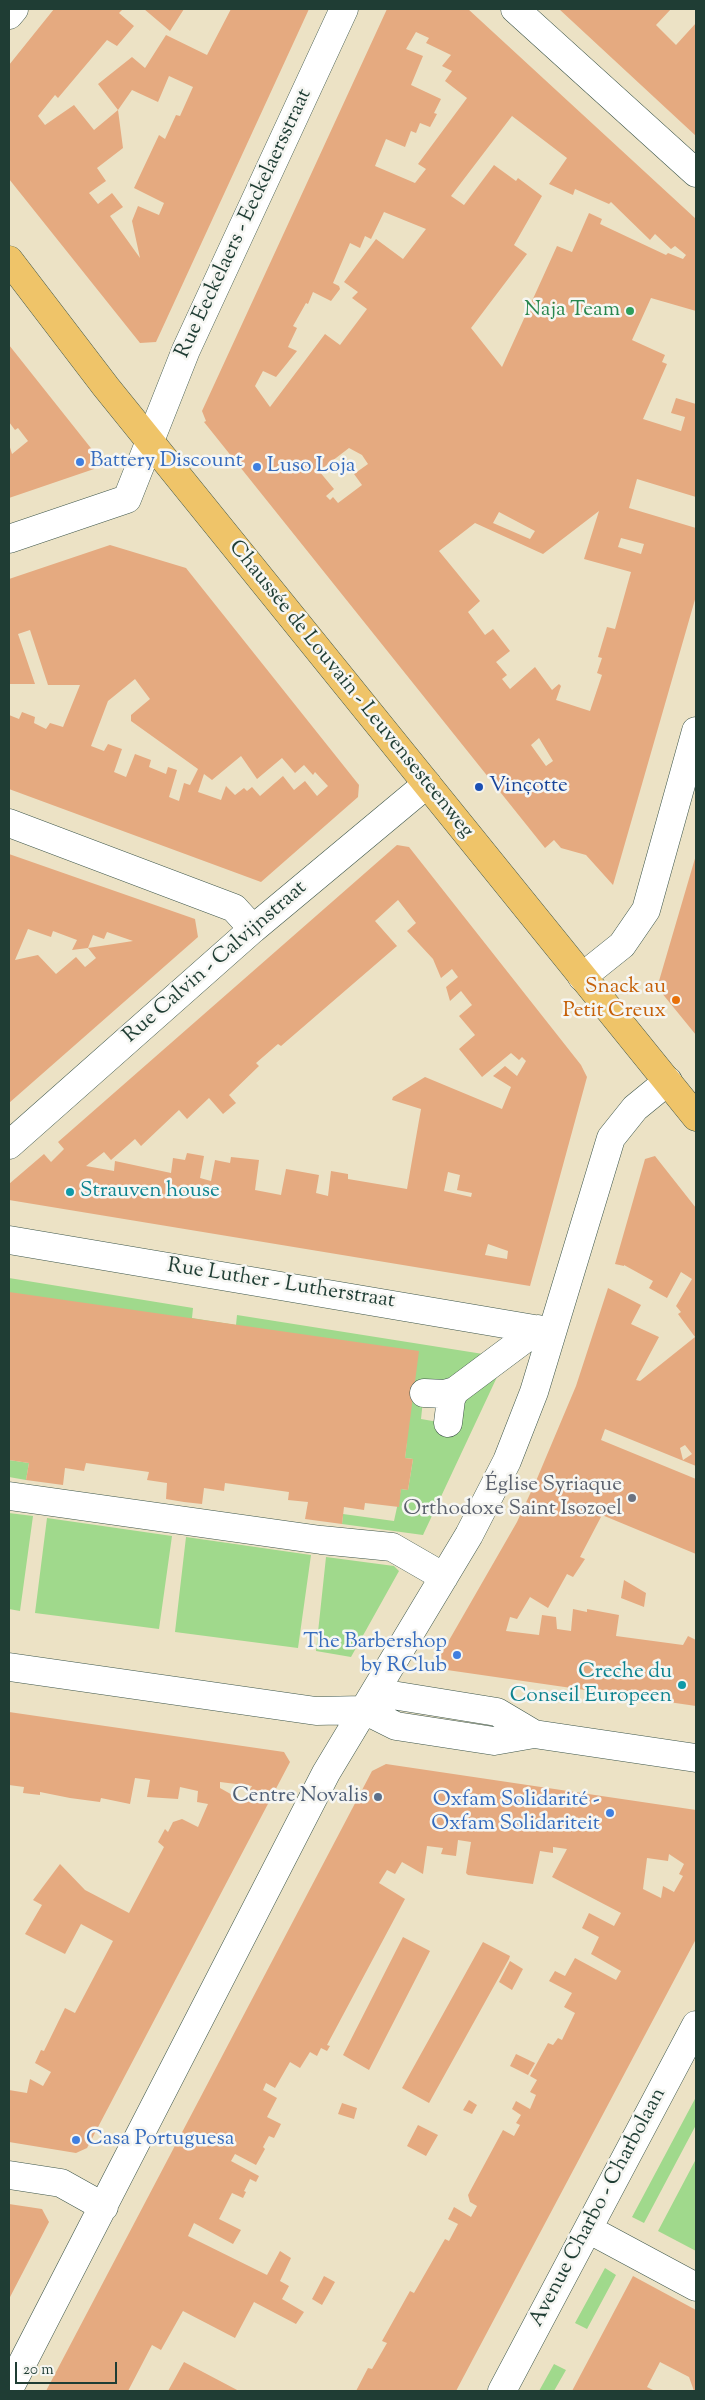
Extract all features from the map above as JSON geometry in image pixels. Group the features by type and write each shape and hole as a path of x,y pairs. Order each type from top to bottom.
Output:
{"main road":[{"name":"Chaussée de Louvain - Leuvensesteenweg","path":"9,260 149,440 696,1117"}],"street":[{"path":"9,15 14,9"},
{"name":"Rue Eeckelaers - Eeckelaersstraat","path":"9,539 127,499 186,350 344,9"},
{"path":"515,9 696,173"},
{"path":"582,977 622,945 646,910 696,731"},
{"name":"Rue Calvin - Calvijnstraat","path":"9,1145 252,929 427,784"},
{"path":"9,823 234,908 252,929"},
{"path":"9,2389 326,1773 469,1535 506,1461 534,1392 545,1331 611,1138 635,1108 668,1081"},
{"name":"Rue Luther - Lutherstraat","path":"9,1240 545,1331"},
{"path":"432,1411 453,1393 545,1331"},
{"path":"9,1496 321,1540 392,1547 444,1577"},
{"path":"9,1666 316,1711 364,1710 396,1726 494,1741 534,1734 696,1758"},
{"name":"Avenue Charbo - Charbolaan","path":"502,2391 588,2229 689,2054 696,2025"},
{"path":"9,2175 61,2183 104,2207"},
{"path":"588,2229 696,2287"}],"green space":[{"path":"9,1278 193,1308 192,1318 236,1325 237,1315 483,1354 456,1376 444,1381 425,1381 421,1419 456,1425 462,1403 497,1377 423,1535 342,1524 343,1514 394,1521 401,1489 408,1490 413,1459 405,1458 407,1440 9,1383"},
{"path":"9,1460 29,1463 26,1480 9,1477"},
{"path":"9,1513 33,1516 20,1611 9,1609"},
{"path":"47,1518 172,1536 159,1629 35,1613"},
{"path":"186,1537 311,1555 298,1648 175,1632"},
{"path":"326,1557 394,1566 399,1571 351,1657 316,1651"},
{"path":"696,2097 696,2125 644,2223 632,2217"},
{"path":"696,2159 696,2251 658,2231"},
{"path":"605,2268 616,2275 587,2329 575,2323"},
{"path":"554,2364 566,2370 554,2391 539,2391"}],"building":[{"path":"54,9 123,9 119,13 134,26 117,46 107,40 58,98 55,95 38,116 45,125 74,105 94,130 118,110 98,84 132,57 145,68 166,35 207,55 231,9 309,9 156,342 140,343 9,179 9,65","holes":["169,76 193,87 180,116 176,115 165,139 159,135 134,188 164,203 159,215 138,206 132,221 140,258 110,216 123,207 112,193 98,204 89,193 106,181 97,168 123,148 118,110 132,90 158,102"]},
{"path":"144,9 184,9 170,31"},
{"path":"387,9 468,9 696,219 696,311 651,298 632,340 665,355 662,362 667,364 643,419 681,431 685,417 671,413 676,398 696,404 696,497 637,479 629,508 696,528 696,596 613,885 586,855 561,848 554,840 545,848 204,422 206,421 202,411","holes":["416,32 429,38 426,43 451,55 442,66 452,71 445,81 467,98 418,164 426,169 415,183 375,166 386,139 405,147 411,131 416,133 420,123 430,127 437,114 434,113 441,99 411,85 423,56 406,49","512,116 567,158 549,184 573,195 575,189 609,204 611,202 650,240 655,234 671,249 675,246 686,255 683,259 668,253 666,255 600,224 602,219 589,213 572,252 557,246 502,367 471,328 527,254 514,245 542,196 518,178 516,181 494,165 464,205 451,196","384,212 426,229 403,259 376,239 344,282 358,292 352,298 367,309 340,345 325,334 270,407 255,386 263,371 276,377 297,351 288,347 297,328 293,326 306,303 308,304 313,292 331,301 340,289 339,286 333,283 350,243 360,248 365,236 371,239","349,448 362,455 368,464 354,474 362,485 338,503 333,497 330,500 326,496 334,489 319,471","599,511 584,559 631,572 615,629 607,627 598,657 602,658 597,673 602,675 590,711 556,700 561,686 559,684 552,690 535,667 510,689 502,679 507,675 496,662 510,651 493,629 485,635 468,612 480,601 439,551 475,523 543,554","499,512 535,531 530,539 493,523","621,538 644,544 641,554 618,547","539,738 553,761 546,766 531,745"]},
{"path":"559,9 671,9 656,25 676,45 696,23 696,136"},
{"path":"9,345 98,457 94,469 9,498 9,444 12,454 28,441 18,428 15,430 9,422"},
{"path":"110,545 186,568 359,785 358,797 261,882 9,789 9,715 19,719 22,712 35,717 34,723 46,729 50,723 63,727 80,685 48,685 30,630 18,634 35,684 9,684 9,579","holes":["135,679 150,699 131,715 131,721 198,769 190,785 184,783 179,801 169,797 177,770 168,767 166,774 149,767 151,760 135,754 126,777 114,772 122,749 108,744 104,751 91,746 108,701","241,756 257,779 282,758 295,773 304,765 313,775 315,772 328,786 317,796 305,781 294,790 283,776 260,796 252,787 247,791 244,788 235,795 226,786 221,800 198,792 204,774 212,780"]},
{"path":"397,845 409,847 581,1065 587,1077 530,1286 9,1200 9,1184 44,1154 51,1162 64,1149 58,1142","holes":["398,900 416,923 407,931 433,959 441,978 452,969 458,977 446,987 450,1001 461,991 472,1005 459,1016 475,1035 459,1049 482,1077 511,1053 519,1060 522,1057 526,1061 517,1076 505,1066 493,1076 511,1087 502,1109 425,1077 393,1097 392,1100 421,1109 407,1189 348,1179 348,1174 331,1171 328,1196 316,1193 319,1175 286,1169 281,1195 255,1190 259,1160 231,1157 230,1163 215,1160 211,1181 200,1178 204,1156 187,1153 185,1160 173,1158 171,1173 115,1161 114,1171 86,1166 104,1152 111,1160 135,1139 141,1146 179,1110 187,1119 209,1098 223,1114 236,1103 229,1095 259,1066 256,1063 278,1044 281,1046 397,946 375,921","448,1172 460,1175 457,1190 472,1193 471,1197 444,1191","488,1244 508,1251 507,1259 485,1255"]},
{"path":"9,854 195,919 198,937 9,1103","holes":["28,929 51,937 53,931 77,940 72,950 88,948 96,958 85,967 76,957 56,974 38,955 15,960","107,932 133,941 88,948 93,935 104,939"]},
{"path":"696,855 696,1035 661,992 659,981"},
{"path":"655,1156 696,1208 696,1466 605,1429 601,1440 696,1479 696,1554 602,1515 580,1557 585,1559 573,1577 567,1574 548,1608 530,1597 517,1619 510,1617 506,1631 539,1635 542,1615 556,1617 557,1629 571,1631 573,1609 587,1612 587,1609 619,1615 616,1636 683,1645 688,1636 696,1640 696,1706 447,1670 440,1656 517,1522 536,1481 576,1386 608,1288 641,1305 631,1324 659,1337 636,1380 640,1381 695,1337 678,1314 681,1312 676,1306 692,1279 681,1272 667,1298 649,1288 653,1281 624,1265 615,1264 645,1159","holes":["685,1445 692,1454 683,1460 680,1448"]},
{"path":"9,1292 419,1351 405,1458 413,1459 408,1490 401,1489 399,1507 365,1503 364,1510 344,1507 342,1524 305,1519 308,1502 288,1500 289,1492 225,1483 224,1491 204,1488 202,1504 184,1502 166,1499 167,1483 147,1480 149,1472 86,1463 84,1471 65,1468 63,1485 26,1480 29,1463 9,1460"},
{"path":"624,1580 646,1593 644,1607 621,1598"},
{"path":"9,1712 284,1752 290,1762 87,2148 76,2153 9,2142 9,2090 27,2093 30,2079 43,2086 51,2072 35,2063 41,2050 44,2051 65,2008 75,2013 113,1941 81,1924 65,1954 25,1934 42,1905 33,1900 60,1864 85,1890 129,1913 164,1847 158,1842 165,1829 168,1832 173,1822 182,1819 198,1827 208,1804 197,1802 198,1791 180,1787 178,1799 147,1797 150,1780 135,1778 130,1804 101,1798 100,1802 40,1792 40,1795 23,1793 24,1787 9,1785","holes":["220,1782 252,1786 243,1801 220,1788"]},
{"path":"386,1764 696,1810 696,1939 456,2391 356,2391 368,2368 372,2369 387,2343 382,2341 410,2291 414,2293 445,2239 449,2241 458,2224 448,2219 454,2207 471,2217 477,2206 470,2202 468,2195 503,2130 514,2136 520,2125 516,2123 521,2115 512,2109 516,2101 530,2109 536,2095 530,2092 537,2080 530,2076 548,2043 553,2045 558,2038 562,2040 575,2013 564,2007 572,1993 549,1981 555,1971 565,1976 575,1958 616,1980 621,1971 591,1954 599,1937 582,1928 589,1913 614,1926 621,1913 552,1877 567,1849 553,1847 553,1853 540,1851 533,1884 468,1875 466,1873 471,1842 458,1840 456,1856 441,1854 443,1848 427,1846 423,1874 402,1862 395,1874 387,1870 379,1883 405,1899 327,2045 330,2046 327,2051 321,2048 317,2056 310,2052 300,2068 290,2062 275,2088 266,2083 263,2090 277,2098 267,2117 281,2124 274,2138 269,2136 263,2147 265,2149 256,2165 235,2154 231,2161 259,2176 256,2182 250,2179 243,2198 232,2193 219,2219 241,2230 233,2244 194,2223 188,2236 267,2275 280,2251 291,2258 280,2281 289,2286 282,2299 304,2312 296,2324 254,2302 235,2338 183,2311 161,2350 152,2345 128,2391 46,2391 372,1771","holes":["669,1854 684,1864 679,1874 683,1876 674,1892 663,1886 661,1898 643,1889 647,1858 668,1861"]},
{"path":"403,1937 430,1951 369,2070 343,2055"},
{"path":"483,1942 510,1956 509,1959 429,2103 402,2088"},
{"path":"510,1961 523,1969 512,1990 499,1982"},
{"path":"516,2054 535,2063 528,2075 510,2066"},
{"path":"469,2100 477,2105 472,2114 463,2110"},
{"path":"342,2103 357,2108 354,2119 338,2114"},
{"path":"418,2125 438,2135 426,2156 407,2146"},
{"path":"9,2204 42,2209 49,2222 9,2299"},
{"path":"324,2276 335,2282 322,2305 312,2299"},
{"path":"633,2276 696,2310 696,2391 694,2391 689,2377 660,2362 647,2387 655,2391 572,2391"},
{"path":"184,2362 239,2391 168,2391"}],"place":[{"name":"Naja Team","path":"630,311"},
{"name":"Battery Discount","path":"80,462"},
{"name":"Luso Loja","path":"257,467"},
{"name":"Vinçotte","path":"479,787"},
{"name":"Snack au Petit Creux","path":"676,1000"},
{"name":"Strauven house","path":"70,1192"},
{"name":"Église Syriaque Orthodoxe Saint Isozoel","path":"632,1498"},
{"name":"The Barbershop by RClub","path":"457,1655"},
{"name":"Creche du Conseil Europeen","path":"682,1685"},
{"name":"Centre Novalis","path":"378,1797"},
{"name":"Oxfam Solidarité - Oxfam Solidariteit","path":"610,1813"},
{"name":"Casa Portuguesa","path":"76,2140"}]}
